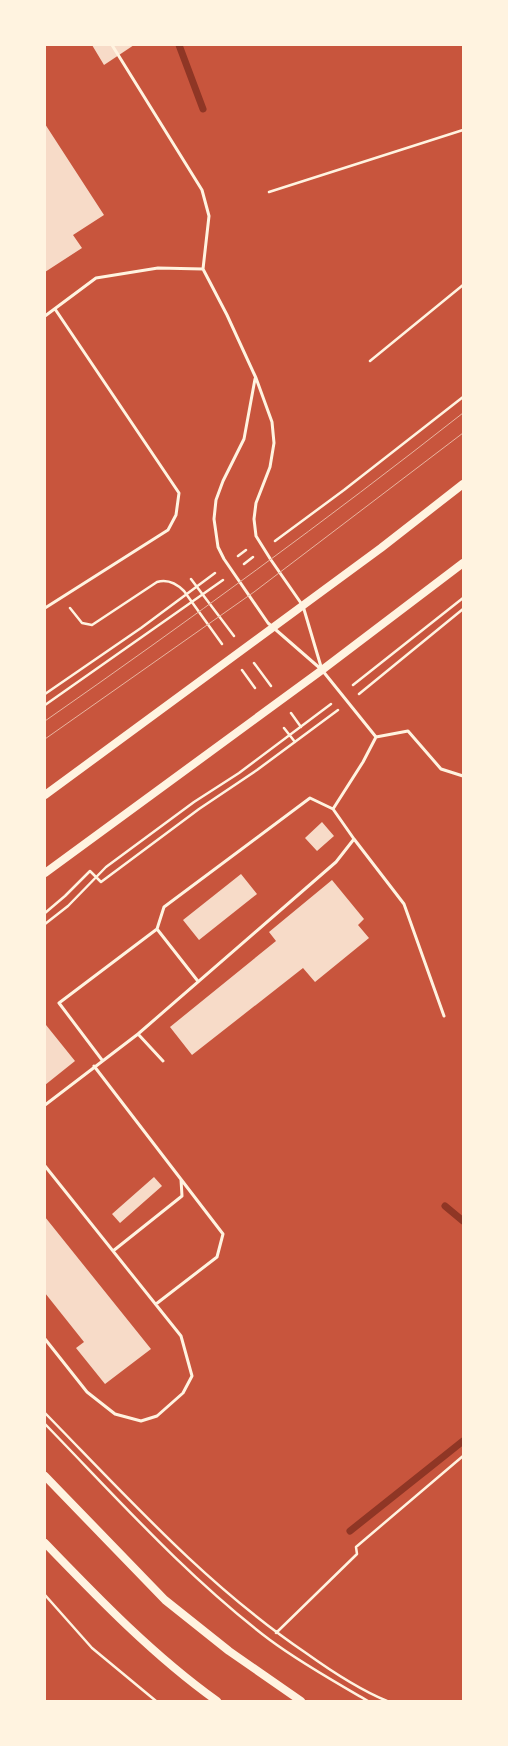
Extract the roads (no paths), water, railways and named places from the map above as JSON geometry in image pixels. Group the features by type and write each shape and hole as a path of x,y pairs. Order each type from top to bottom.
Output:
{"main road":[{"path":"45,795 274,628 381,548 463,484"},
{"path":"45,873 322,670 463,563"},
{"path":"45,1476 165,1600 229,1651 301,1701"},
{"path":"45,1543 93,1594 180,1673 217,1701"}],"lane":[{"path":"112,45 180,152 202,190 209,216 203,269 227,314 256,378 272,422 274,443 270,467 256,503 254,528 256,536 264,550 303,606 322,670"},
{"path":"45,316 96,278 158,268 203,269"},
{"path":"45,608 168,530 176,515 179,493 55,309"},
{"path":"256,378 244,439 219,491 214,519 218,547 224,559 260,612 274,628 322,670 376,738"},
{"path":"333,809 363,762 376,738 408,731 441,769 463,776"},
{"path":"102,1060 59,1003 156,929 164,907 310,798 333,809 404,904 444,1016"},
{"path":"45,1105 94,1066 138,1034 197,980 336,862 354,839"},
{"path":"156,929 197,980"},
{"path":"138,1034 163,1061"},
{"path":"94,1066 223,1234 217,1257 156,1304"},
{"path":"45,1166 182,1336 192,1376 183,1393 157,1416 141,1421 115,1414 87,1392 45,1339"},
{"path":"113,1251 182,1196 181,1180"}],"waterway":[{"path":"179,45 203,109"},
{"path":"445,1206 463,1221"},
{"path":"350,1531 463,1441"}],"tram line":[{"path":"45,721 256,570 463,413"},
{"path":"45,739 254,592 463,433"}]}
